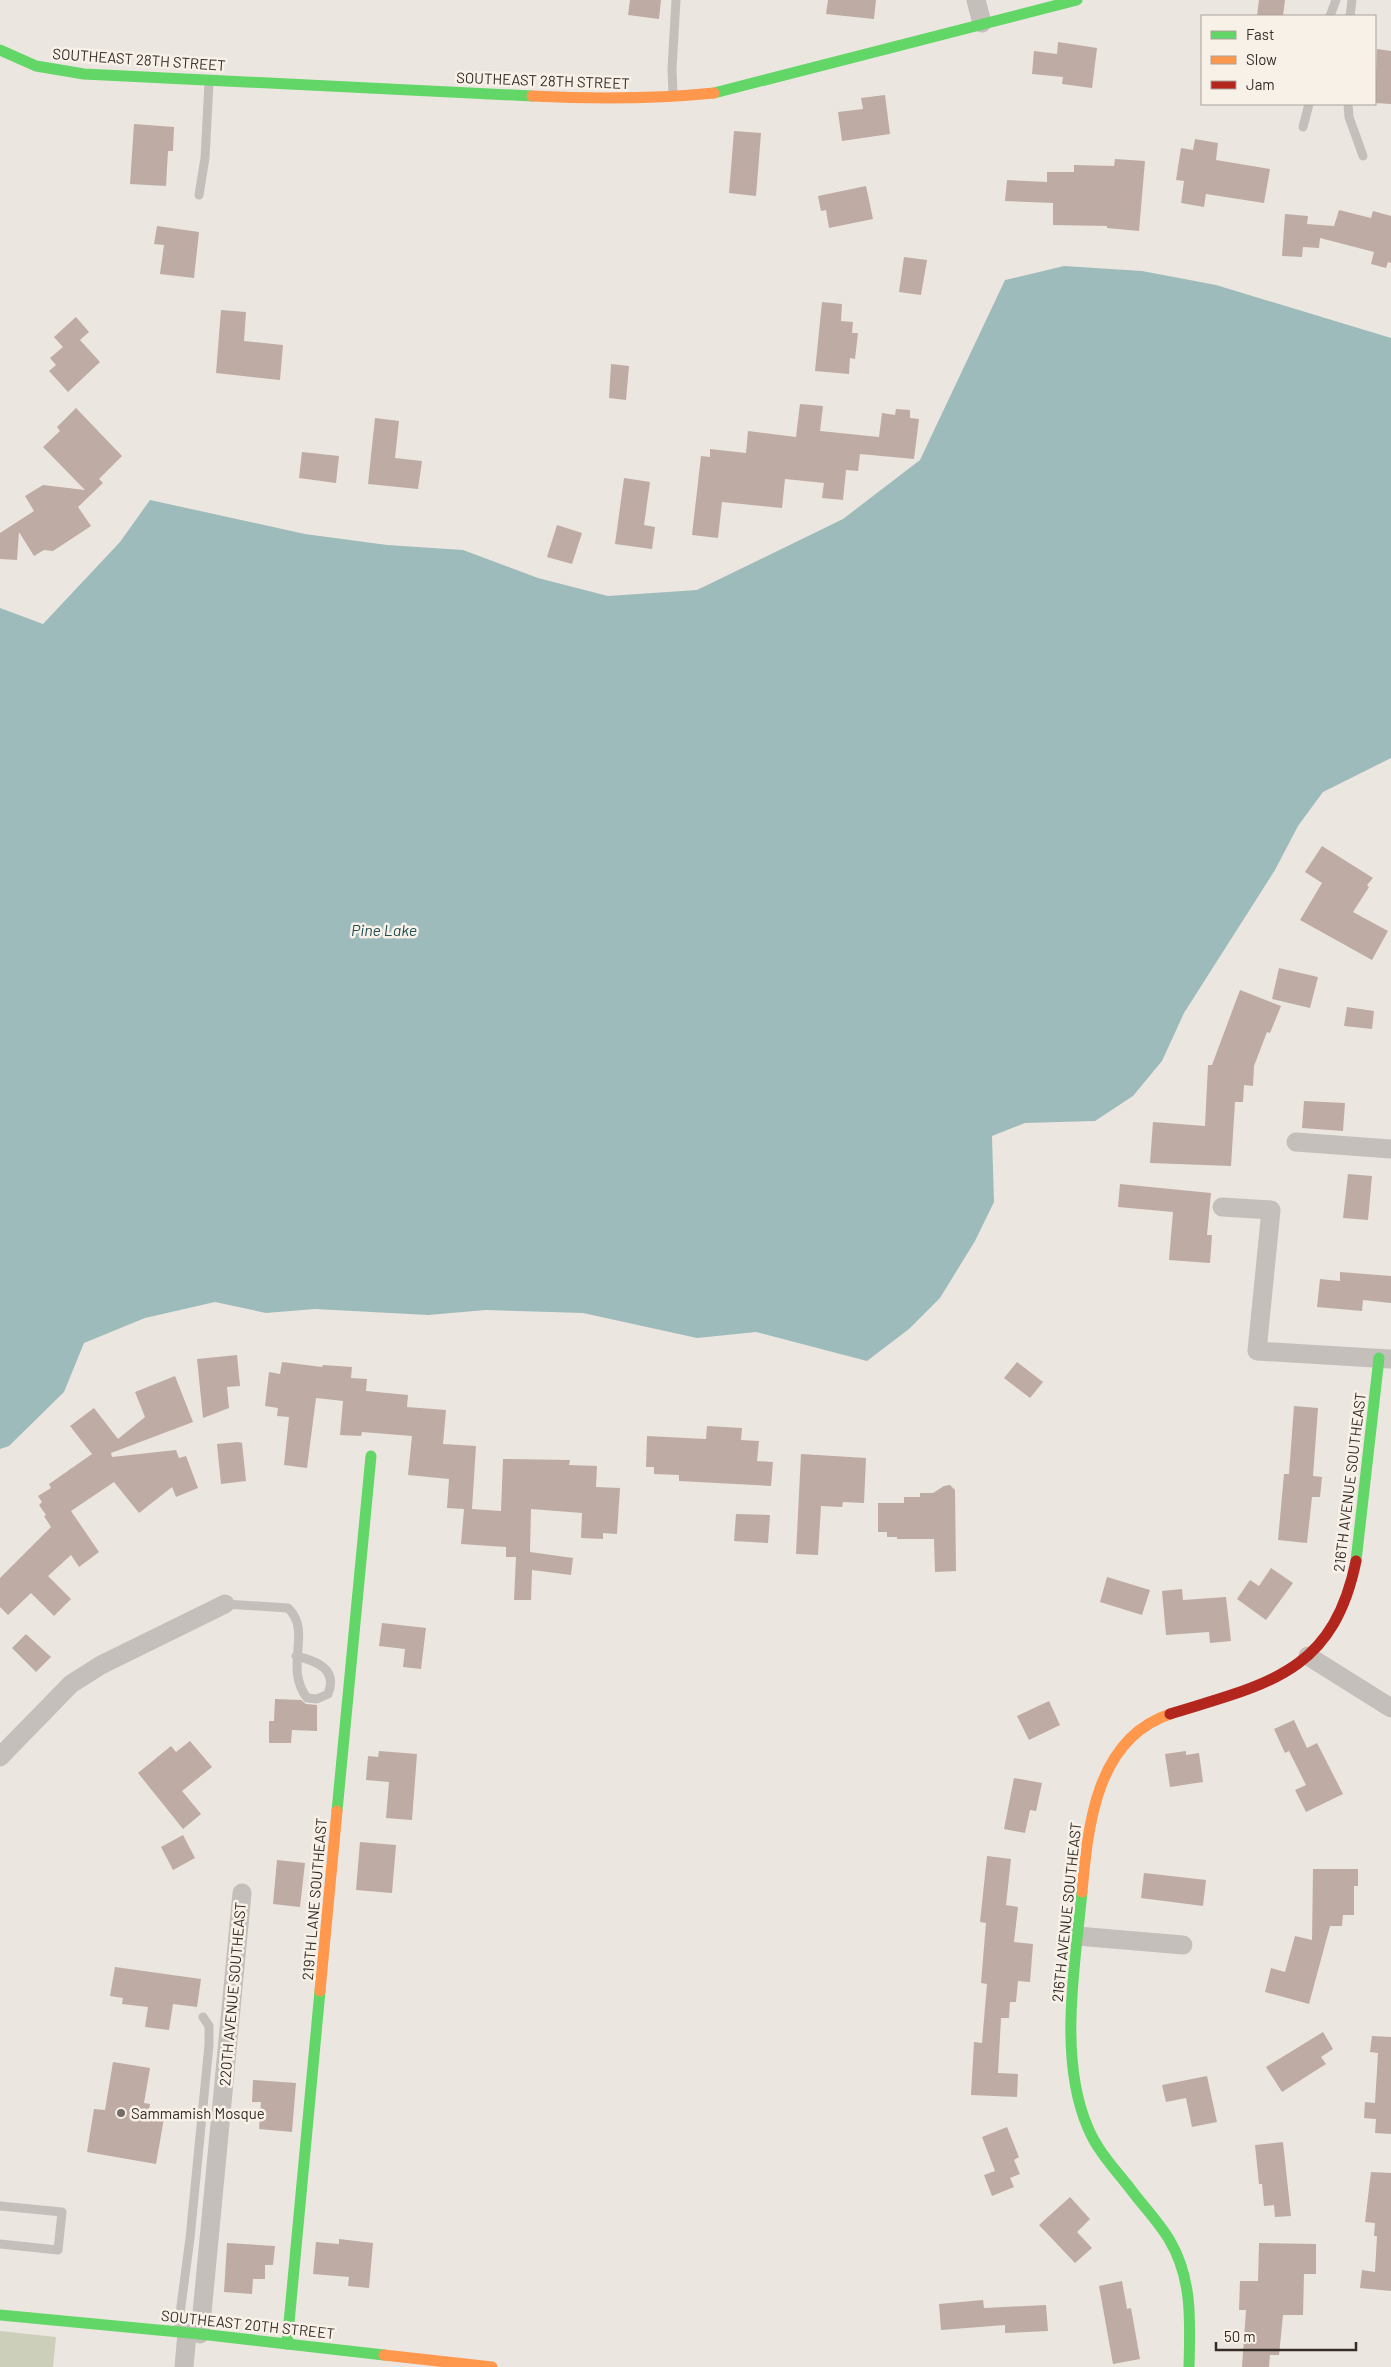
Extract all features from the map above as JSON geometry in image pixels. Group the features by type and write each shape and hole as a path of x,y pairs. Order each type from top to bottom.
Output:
{"street":[{"path":"976,0 982,23"},
{"name":"SOUTHEAST 28TH STREET","path":"0,50 23,61 56,70 209,80 598,99 674,97 719,92 1077,0"},
{"path":"1296,1142 1391,1149"},
{"path":"1222,1207 1271,1210 1257,1350 1385,1359"},
{"name":"216TH AVENUE SOUTHEAST","path":"1189,2367 1190,2312 1188,2292 1180,2262 1165,2235 1100,2150 1088,2128 1077,2094 1070,2020 1087,1834 1102,1781 1131,1738 1146,1725 1171,1714 1245,1692 1280,1675 1308,1656 1335,1623 1354,1574 1385,1359"},
{"name":"219TH LANE SOUTHEAST","path":"287,2344 371,1456"},
{"path":"0,1757 71,1684 101,1665 225,1604"},
{"path":"1308,1656 1391,1708"},
{"name":"220TH AVENUE SOUTHEAST","path":"184,2367 242,1893"},
{"path":"1077,1936 1183,1945"},
{"name":"SOUTHEAST 20TH STREET","path":"0,2315 188,2333 468,2366 492,2367"}],"lane":[{"path":"674,97 672,69 676,0"},
{"path":"1330,15 1336,0"},
{"path":"1350,15 1352,0"},
{"path":"199,195 205,158 209,80"},
{"path":"1302,127 1310,105"},
{"path":"1348,105 1349,117 1363,156"},
{"path":"225,1604 288,1608 295,1615 299,1629 296,1656 298,1687 307,1698 317,1698 328,1694 331,1687 327,1671 317,1661 296,1656"},
{"path":"188,2333 191,2229 209,2045 209,2026 203,2017"},
{"path":"0,2206 62,2212 58,2250 0,2244"}],"green space":[{"path":"0,2331 56,2337 53,2367 0,2367"}],"water":[{"name":"Pine Lake","path":"1064,266 1142,271 1216,285 1391,338 1391,758 1323,792 1298,826 1275,870 1184,1013 1162,1061 1133,1096 1095,1121 1025,1123 992,1136 994,1202 975,1241 940,1298 909,1329 867,1361 756,1332 697,1338 583,1313 486,1310 428,1315 315,1309 266,1313 215,1302 145,1318 84,1343 64,1392 9,1446 0,1449 0,608 43,624 120,542 150,500 305,534 387,545 463,550 538,578 608,596 697,590 843,519 920,460 1005,280"}],"building":[{"path":"630,0 661,0 659,19 628,15"},
{"path":"828,0 876,0 874,19 826,14"},
{"path":"1259,0 1285,0 1283,15 1257,15"},
{"path":"1058,42 1097,48 1092,88 1062,84 1063,77 1032,74 1034,51 1057,54"},
{"path":"1377,49 1391,51 1391,104 1376,103"},
{"path":"885,95 890,134 842,141 838,112 863,109 861,98"},
{"path":"134,124 174,127 173,151 168,151 166,186 130,184"},
{"path":"734,131 761,133 756,196 729,193"},
{"path":"1195,139 1218,143 1216,160 1270,169 1264,203 1206,194 1204,207 1181,203 1184,181 1176,180 1181,148 1193,150"},
{"path":"1115,159 1145,161 1139,231 1107,228 1107,226 1053,225 1053,203 1005,201 1007,180 1047,182 1047,172 1074,172 1074,165 1114,166"},
{"path":"866,186 873,219 829,228 826,210 821,211 818,196"},
{"path":"1339,210 1371,218 1373,211 1391,216 1391,263 1388,262 1386,268 1371,264 1374,252 1320,238 1319,248 1303,247 1302,257 1282,256 1285,214 1308,216 1307,224 1334,226"},
{"path":"157,226 199,232 194,278 160,274 164,245 154,244"},
{"path":"904,257 927,260 921,295 899,292"},
{"path":"822,302 842,304 841,321 853,322 852,333 858,333 855,359 850,358 849,374 815,371"},
{"path":"221,310 246,312 244,341 283,345 280,380 216,373"},
{"path":"76,317 89,332 80,340 100,362 68,392 49,371 56,365 50,358 63,347 54,337"},
{"path":"611,364 629,366 626,400 609,398"},
{"path":"800,404 823,406 820,431 879,437 882,413 895,415 896,409 910,410 910,418 919,419 914,459 860,454 858,471 846,470 843,500 822,498 824,483 785,479 782,508 722,502 718,538 692,535 701,456 710,457 710,449 746,453 748,431 796,437"},
{"path":"76,408 122,456 99,479 103,483 78,507 91,526 53,551 44,550 34,556 19,532 17,560 0,559 0,533 34,511 25,496 43,485 85,490 43,447 60,431 57,427"},
{"path":"375,418 399,421 395,458 422,461 418,489 368,484"},
{"path":"302,452 339,456 336,483 299,478"},
{"path":"624,478 650,482 644,525 655,527 652,549 615,544"},
{"path":"557,525 582,533 572,564 547,557"},
{"path":"1322,846 1373,878 1367,885 1369,887 1353,912 1388,931 1372,960 1300,920 1322,883 1305,872"},
{"path":"1279,968 1318,977 1310,1008 1272,999"},
{"path":"1240,990 1281,1006 1270,1033 1267,1032 1254,1066 1253,1086 1244,1085 1243,1102 1235,1102 1231,1166 1150,1163 1153,1122 1205,1126 1208,1065 1212,1065"},
{"path":"1347,1007 1374,1011 1372,1029 1344,1026"},
{"path":"1304,1101 1345,1103 1343,1131 1302,1128"},
{"path":"1348,1174 1372,1176 1368,1220 1343,1218"},
{"path":"1120,1184 1211,1193 1207,1235 1212,1235 1210,1263 1169,1260 1173,1212 1118,1207"},
{"path":"1340,1272 1391,1276 1391,1303 1363,1300 1362,1311 1317,1307 1320,1279 1340,1281"},
{"path":"237,1355 240,1386 227,1387 229,1408 203,1418 197,1359"},
{"path":"282,1362 322,1367 323,1365 352,1367 351,1378 367,1379 366,1391 408,1395 407,1407 446,1410 443,1444 476,1446 472,1509 501,1511 503,1459 570,1460 569,1465 597,1466 596,1487 620,1488 617,1534 603,1533 603,1539 581,1538 582,1513 531,1509 530,1552 573,1558 571,1575 532,1570 531,1600 514,1600 516,1557 506,1557 506,1547 461,1544 464,1509 447,1508 449,1479 408,1475 412,1436 362,1432 361,1436 340,1435 343,1401 316,1398 307,1468 284,1465 289,1417 277,1416 278,1408 265,1406 269,1372 280,1374"},
{"path":"1017,1362 1043,1382 1030,1398 1004,1378"},
{"path":"175,1376 193,1422 111,1453 112,1457 176,1450 179,1458 186,1456 198,1488 176,1497 172,1487 139,1513 114,1482 71,1511 99,1552 79,1567 71,1555 48,1576 71,1599 54,1616 31,1593 8,1615 0,1607 0,1578 51,1527 39,1505 42,1502 38,1496 51,1488 49,1484 92,1454 70,1426 94,1408 118,1439 145,1417 135,1392"},
{"path":"1294,1406 1318,1408 1313,1476 1322,1477 1320,1497 1312,1497 1307,1543 1278,1540 1284,1474 1289,1474"},
{"path":"707,1426 742,1428 741,1440 759,1441 757,1461 773,1462 771,1486 679,1481 679,1475 654,1474 654,1467 646,1467 647,1436 706,1439"},
{"path":"242,1443 246,1481 221,1484 217,1444"},
{"path":"801,1454 866,1458 864,1503 843,1502 842,1507 821,1506 818,1555 796,1554"},
{"path":"950,1485 955,1490 956,1571 935,1572 934,1539 897,1539 897,1537 887,1537 887,1532 878,1532 878,1503 904,1503 904,1497 920,1497 920,1493 933,1493 944,1486"},
{"path":"736,1514 770,1515 768,1543 734,1541"},
{"path":"1271,1568 1293,1583 1266,1620 1237,1599 1250,1580 1259,1586"},
{"path":"1107,1577 1150,1590 1142,1615 1100,1602"},
{"path":"1182,1589 1183,1600 1226,1597 1231,1641 1210,1643 1209,1632 1166,1635 1162,1591"},
{"path":"382,1623 426,1628 421,1669 403,1667 405,1649 379,1646"},
{"path":"26,1634 51,1657 36,1672 12,1648"},
{"path":"275,1699 301,1700 306,1704 317,1705 317,1731 292,1730 291,1743 269,1743 269,1721 274,1721"},
{"path":"1049,1701 1060,1725 1029,1740 1017,1716"},
{"path":"1294,1720 1307,1748 1317,1743 1343,1794 1306,1812 1295,1790 1306,1785 1289,1751 1285,1753 1274,1729"},
{"path":"190,1741 212,1767 182,1791 201,1814 183,1829 138,1773 171,1746 176,1752"},
{"path":"379,1751 417,1754 412,1820 386,1818 389,1782 366,1780 368,1756 378,1757"},
{"path":"1186,1751 1186,1755 1199,1753 1203,1782 1170,1787 1165,1754"},
{"path":"1014,1778 1042,1783 1036,1811 1030,1810 1025,1833 1004,1829"},
{"path":"183,1835 195,1858 173,1870 161,1847"},
{"path":"360,1842 396,1845 392,1893 356,1890"},
{"path":"987,1856 1011,1859 1006,1905 1018,1907 1014,1942 1033,1944 1030,1982 1018,1981 1016,2002 1010,2002 1009,2018 1001,2018 998,2073 1018,2074 1017,2097 971,2095 974,2042 982,2043 987,1984 981,1983 986,1923 980,1922"},
{"path":"277,1860 305,1863 300,1907 273,1904"},
{"path":"1313,1869 1358,1869 1358,1886 1354,1886 1354,1915 1343,1915 1342,1926 1330,1926 1309,2004 1265,1992 1271,1968 1285,1972 1295,1936 1312,1940"},
{"path":"1144,1873 1206,1880 1203,1906 1141,1898"},
{"path":"115,1967 201,1979 197,2007 173,2004 169,2030 145,2027 148,2007 122,2004 123,1998 110,1996"},
{"path":"1323,2032 1333,2049 1321,2057 1326,2064 1282,2092 1266,2067"},
{"path":"1372,2036 1391,2037 1391,2134 1375,2133 1376,2119 1364,2118 1365,2102 1375,2103 1378,2053 1370,2052"},
{"name":"Sammamish Mosque","path":"113,2062 150,2068 144,2103 150,2104 148,2116 164,2118 156,2164 87,2152 94,2109 105,2110"},
{"path":"1207,2076 1217,2122 1192,2127 1186,2098 1166,2102 1162,2085"},
{"path":"253,2080 296,2083 292,2132 259,2129 261,2102 252,2102"},
{"path":"1007,2127 1019,2157 1014,2160 1020,2174 1010,2178 1014,2187 992,2196 984,2175 995,2171 982,2137"},
{"path":"1283,2142 1291,2216 1275,2217 1274,2205 1264,2206 1262,2184 1259,2184 1255,2145"},
{"path":"1371,2172 1391,2173 1391,2291 1360,2288 1362,2270 1375,2272 1377,2236 1374,2236 1375,2223 1365,2222"},
{"path":"1070,2197 1090,2219 1077,2232 1092,2248 1075,2263 1039,2225"},
{"path":"339,2239 373,2243 369,2288 348,2286 349,2277 313,2274 316,2242 339,2244"},
{"path":"227,2243 275,2246 273,2265 265,2265 265,2279 253,2279 252,2294 224,2292"},
{"path":"1259,2243 1316,2244 1316,2274 1304,2274 1303,2315 1283,2315 1279,2355 1270,2355 1269,2367 1242,2367 1246,2310 1239,2310 1240,2281 1258,2281"},
{"path":"1122,2281 1127,2309 1131,2308 1140,2359 1113,2364 1099,2286"},
{"path":"983,2300 984,2308 1046,2305 1048,2331 1005,2333 1005,2325 941,2330 939,2304"}],"traffic: fast":[{"path":"714,93 1077,0"},
{"path":"0,50 36,66 84,74 532,96"},
{"path":"1356,1561 1379,1358"},
{"path":"337,1811 371,1456"},
{"path":"1082,1892 1071,2012 1073,2072 1079,2101 1088,2128 1096,2144 1161,2227 1177,2256 1183,2271 1188,2303 1189,2367"},
{"path":"287,2344 320,1991"},
{"path":"0,2315 200,2334 384,2355"}],"traffic: slow":[{"path":"532,96 623,98 714,93"},
{"path":"1082,1892 1084,1866 1093,1813 1100,1787 1111,1764 1126,1743 1145,1726 1170,1714"},
{"path":"320,1991 337,1811"},
{"path":"384,2355 492,2367"}],"traffic: jam":[{"path":"1170,1714 1265,1682 1290,1669 1312,1651 1331,1628 1345,1599 1356,1561"}],"place":[{"name":"Sammamish Mosque","path":"121,2113"}]}
